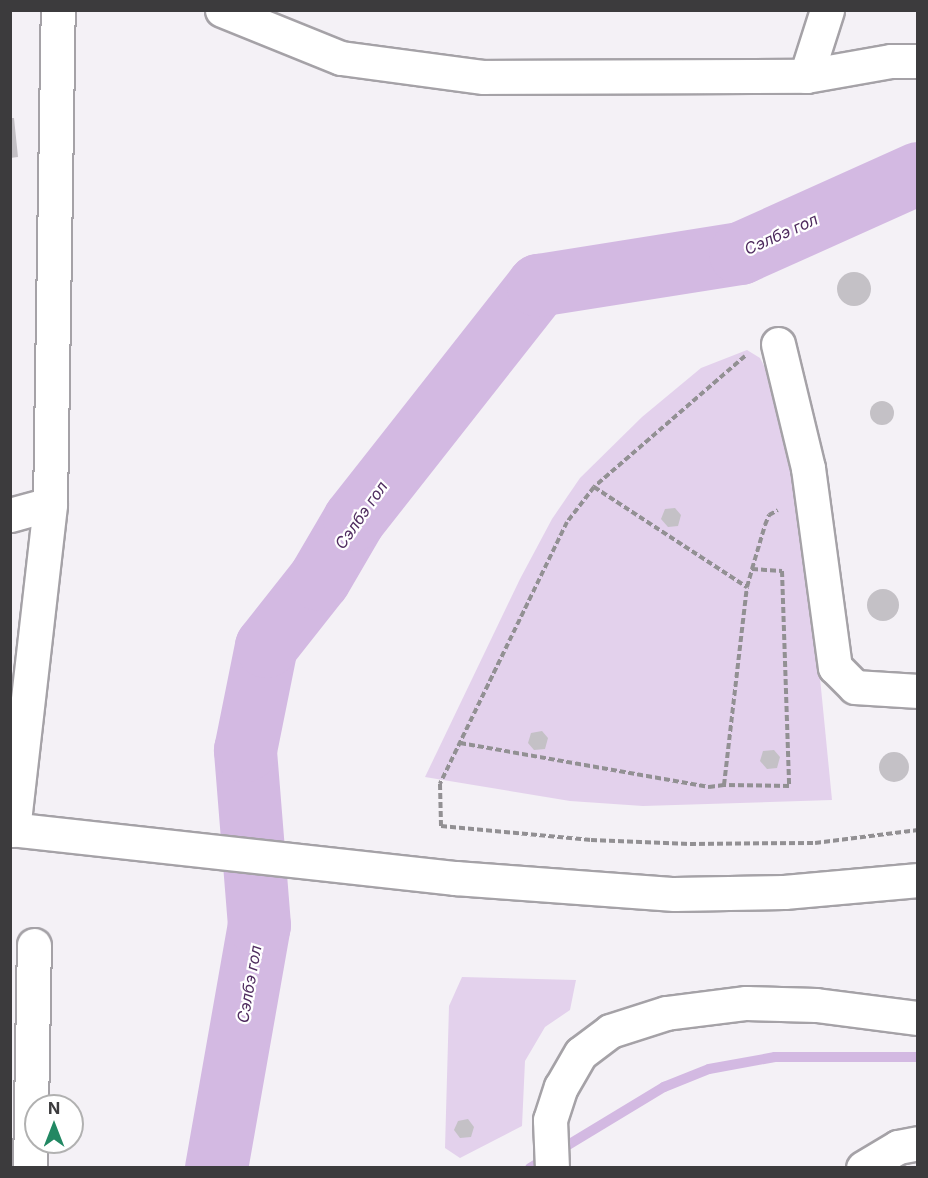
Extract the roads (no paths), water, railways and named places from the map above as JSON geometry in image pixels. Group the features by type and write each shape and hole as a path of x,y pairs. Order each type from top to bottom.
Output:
{"street":[{"path":"58,10 50,504 12,829 455,878 674,894 784,892 918,880"},
{"path":"222,10 341,58 484,77 806,76 891,61 918,61"},
{"path":"806,76 827,10"},
{"path":"763,349 793,394 835,667 855,687 918,691"},
{"path":"10,515 50,504"},
{"path":"30,1167 20,1066 34,945"},
{"path":"552,1167 550,1120 571,1067 595,1040 666,1013 716,1005 779,1003 918,1018"},
{"path":"863,1167 898,1147 918,1143"}],"waterway":[{"name":"Сэлбэ гол","path":"216,1168 259,925 245,750 266,646 319,579 354,519 538,285 740,253 918,173"},
{"path":"530,1168 664,1087 709,1069 775,1057 918,1057"}]}
